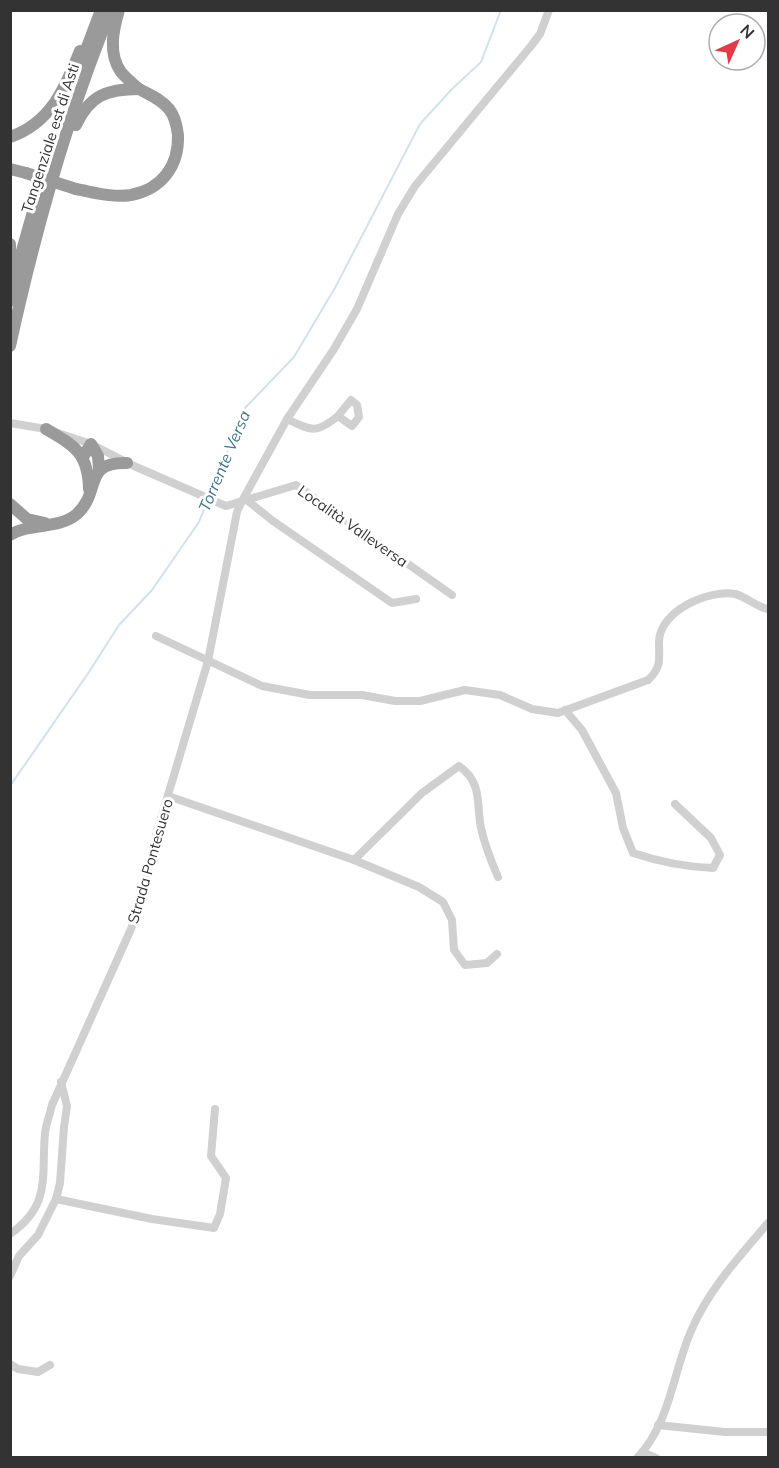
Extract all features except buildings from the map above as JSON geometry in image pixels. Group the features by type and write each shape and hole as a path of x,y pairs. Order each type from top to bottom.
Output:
{"highway":[{"path":"10,137 38,122 52,108 64,90 96,10"},
{"name":"Tangenziale est di Asti","path":"10,302 38,194 82,58 101,10"},
{"name":"Tangenziale est di Asti","path":"10,346 46,195 91,60 111,10"},
{"path":"10,169 76,189 104,194 130,195 151,189 163,179 174,164 178,146 177,128 171,110 156,98 139,89 120,71 113,53 113,31 119,10"},
{"path":"46,195 60,171 72,134 83,110 96,98 116,89 139,89"},
{"path":"10,244 10,258"},
{"path":"46,429 70,443 83,457 89,472 90,493"},
{"path":"10,535 25,529 64,521 73,517 84,506 99,469 98,456 91,444 83,457"},
{"path":"99,469 111,463 127,463"},
{"path":"10,504 27,519 49,524"}],"street":[{"name":"Strada Pontesuero","path":"10,1234 34,1213 41,1197 44,1182 45,1130 61,1081 131,929 140,903 168,796 208,661 237,512 287,419 334,349 357,309 398,214 415,186 531,46 540,34 549,10"},
{"path":"287,419 308,429 324,428 338,416"},
{"path":"13,423 46,429 91,444 127,463 226,506 244,502 392,603 416,599"},
{"name":"Località Valleversa","path":"244,502 296,485 452,595"},
{"path":"156,636 262,686 310,695 362,695 395,701 420,701 465,690 500,696 532,709 558,712 648,680 657,670 661,653 659,640 666,624 676,611 693,601 718,592 737,594 768,609"},
{"path":"565,710 582,730 616,793 623,828 633,853 659,862 688,867 713,867 720,855 711,838 675,804"},
{"path":"354,860 422,793 459,765 468,772 477,789 480,825 487,852 498,877"},
{"path":"168,796 354,860 419,887 443,902 452,920 454,950 465,965 487,963 497,954"},
{"path":"10,1276 19,1256 38,1235 56,1199 60,1183 63,1136 68,1106 61,1081"},
{"path":"56,1199 214,1228 220,1214 226,1178 211,1156 215,1108"},
{"path":"656,1458 640,1455 658,1425 701,1308 723,1276 768,1224"},
{"path":"10,1364 38,1372 50,1365"},
{"path":"658,1425 725,1432 768,1432"}],"waterway":[{"name":"Torrente Versa","path":"209,496 245,408 294,357 336,286 420,124 481,62 501,10"},
{"name":"Torrente Versa","path":"10,786 119,625 152,590 199,522 207,502"}]}
